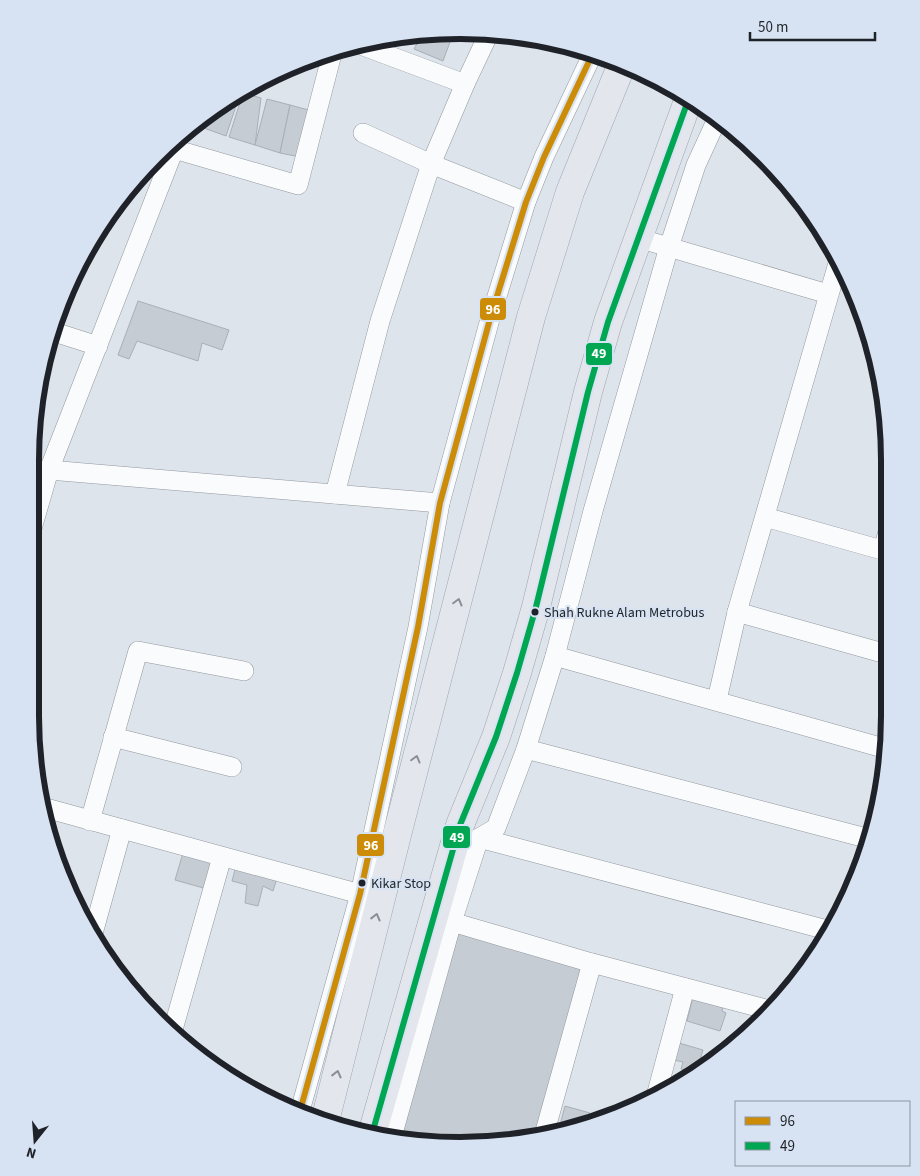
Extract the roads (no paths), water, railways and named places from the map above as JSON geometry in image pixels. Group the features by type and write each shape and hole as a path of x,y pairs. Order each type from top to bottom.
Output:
{"main road":[{"path":"326,1115 531,317 570,192 619,70"},
{"path":"374,1128 460,825 496,737 517,673 536,606 590,383 608,322 686,105"}],"street":[{"path":"335,494 380,321 431,164 486,40"},
{"path":"370,49 465,84"},
{"path":"180,145 298,185 331,59"},
{"path":"301,1106 360,894 418,627 440,504 490,319 526,202 544,157 590,59"},
{"path":"393,1132 452,922 479,838 496,828 526,749 555,656 593,511 669,247 696,165 714,125"},
{"path":"363,133 431,164 526,202"},
{"path":"39,504 49,470 170,155"},
{"path":"638,238 828,294"},
{"path":"717,700 737,612 836,270"},
{"path":"58,333 98,346"},
{"path":"49,470 440,504"},
{"path":"765,517 881,550"},
{"path":"737,612 881,652"},
{"path":"90,820 138,651 244,671"},
{"path":"555,656 880,747"},
{"path":"113,737 232,767"},
{"path":"526,749 863,837"},
{"path":"50,811 90,820 360,894"},
{"path":"95,927 122,829"},
{"path":"479,838 824,928"},
{"path":"174,1026 222,857"},
{"path":"452,922 592,963 763,1008"},
{"path":"546,1128 592,963"},
{"path":"658,1088 685,988"}],"place":[{"name":"Shah Rukne Alam Metrobus","path":"535,612"},
{"name":"Kikar Stop","path":"362,883"}]}
